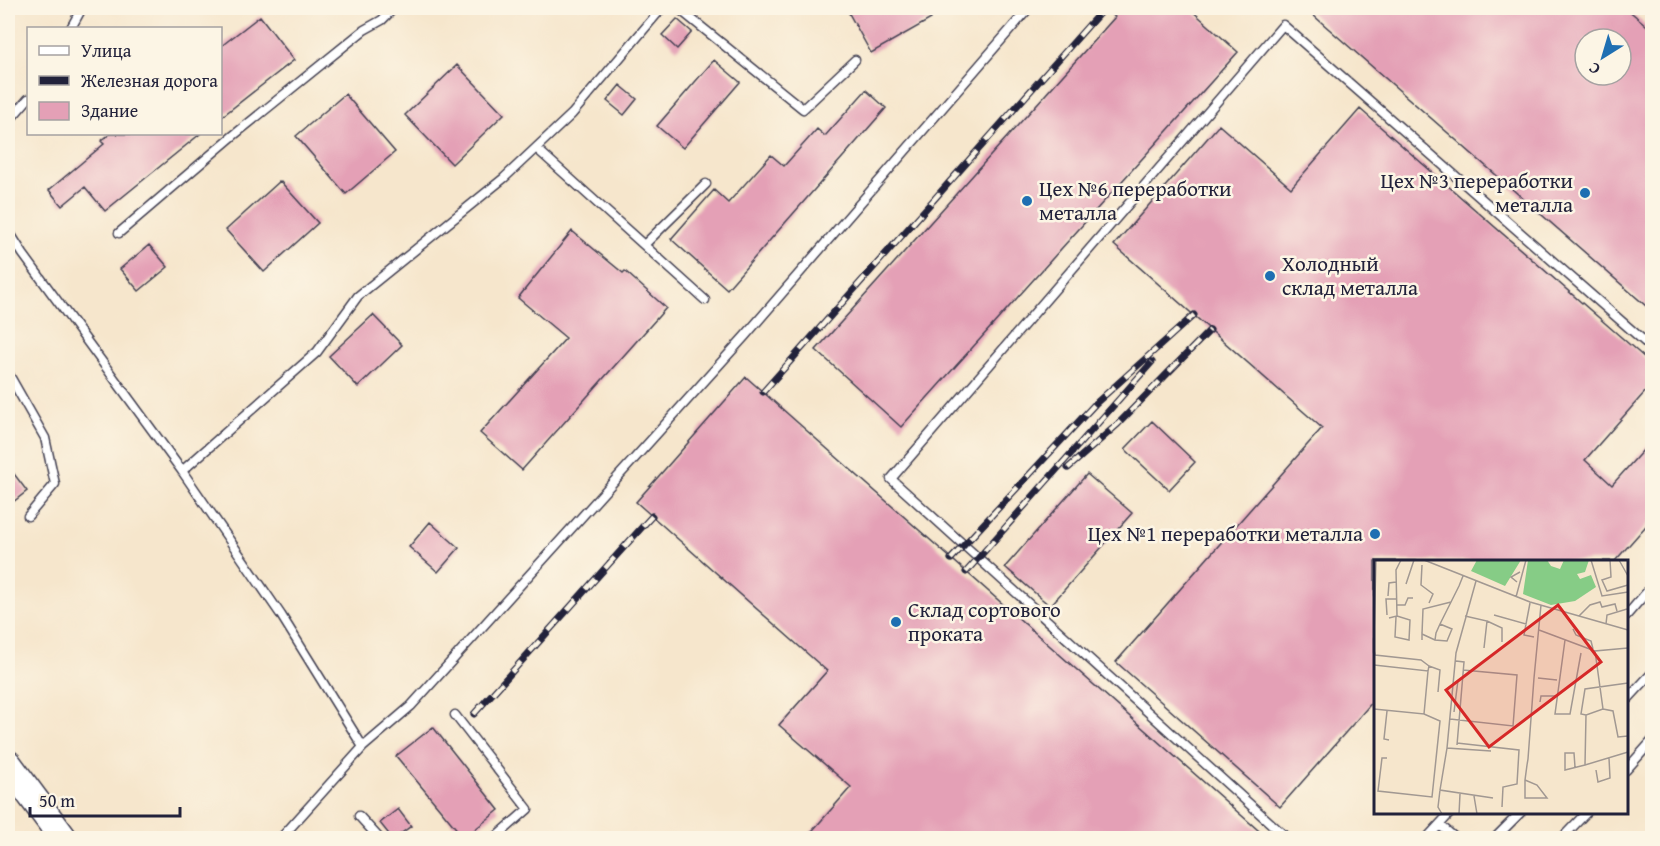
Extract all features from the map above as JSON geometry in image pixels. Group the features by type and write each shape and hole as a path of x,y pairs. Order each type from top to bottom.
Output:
{"main road":[{"path":"8,764 63,838"}],"lane":[{"path":"72,27 82,8"},
{"path":"119,233 234,135 364,30 382,20 394,8"},
{"path":"182,471 317,352 358,296 504,178 572,114 662,8"},
{"path":"678,8 803,109 855,60"},
{"path":"281,838 363,747 411,706 745,336 1029,8"},
{"path":"1287,838 891,479 1283,26 1653,348"},
{"path":"8,122 27,100"},
{"path":"536,148 705,300"},
{"path":"644,245 706,184"},
{"path":"8,230 23,254 182,471 280,615 363,747"},
{"path":"8,373 45,438 55,484 28,516"},
{"path":"1627,615 1653,586"},
{"path":"1627,700 1653,673"},
{"path":"455,715 528,809 495,838"},
{"path":"1627,769 1653,741"},
{"path":"1427,838 1450,813"},
{"path":"1495,838 1520,813"},
{"path":"1562,838 1586,813"},
{"path":"359,816 379,838"},
{"path":"1440,825 1455,838"}],"building":[{"path":"846,8 925,8 931,19 871,53"},
{"name":"Цех №6 переработки металла","path":"1104,8 1189,8 1238,52 901,427 816,350 1115,17"},
{"name":"Цех №3 переработки металла","path":"1305,8 1626,8 1653,31 1653,312"},
{"path":"260,16 294,60 222,116 222,45"},
{"path":"677,19 692,32 677,49 662,35"},
{"path":"714,60 740,82 683,148 657,126"},
{"path":"457,65 504,114 452,164 405,115"},
{"path":"620,85 637,99 624,115 607,101"},
{"path":"866,90 886,108 727,289 671,239 714,190 728,203 771,155 784,166 817,129 825,136"},
{"path":"345,94 395,152 346,194 296,136"},
{"path":"1360,109 1653,365 1653,383 1585,460 1612,485 1653,439 1653,518 1616,560 1374,560 1374,700 1280,807 1116,662 1322,428 1114,245 1219,125 1291,188"},
{"path":"109,135 199,135 105,211 85,187 62,206 49,190 104,144 101,141"},
{"path":"280,181 318,223 264,272 226,230"},
{"path":"572,231 623,273 625,271 666,308 522,470 480,433 566,338 518,298"},
{"path":"149,245 168,267 139,291 120,269"},
{"path":"373,315 402,345 358,387 329,356"},
{"name":"Склад сортового проката","path":"746,377 1267,838 806,838 851,787 779,725 827,671 636,502"},
{"path":"1152,421 1195,462 1169,490 1125,449"},
{"path":"8,466 27,491 8,506"},
{"path":"1087,474 1132,513 1050,606 1005,567"},
{"path":"430,522 459,548 438,572 409,547"},
{"path":"433,727 499,810 464,838 396,756"},
{"path":"398,809 411,826 392,838 380,823"}],"railway":[{"path":"763,392 1104,8"},
{"path":"951,559 1095,404 1194,315"},
{"path":"1068,468 1118,424 1210,330"},
{"path":"966,572 1152,362"},
{"path":"474,714 652,516"}],"place":[{"name":"Цех №3 переработки металла","path":"1585,193"},
{"name":"Цех №6 переработки металла","path":"1027,201"},
{"name":"Холодный склад металла","path":"1270,276"},
{"name":"Цех №1 переработки металла","path":"1375,534"},
{"name":"Склад сортового проката","path":"896,622"}]}
